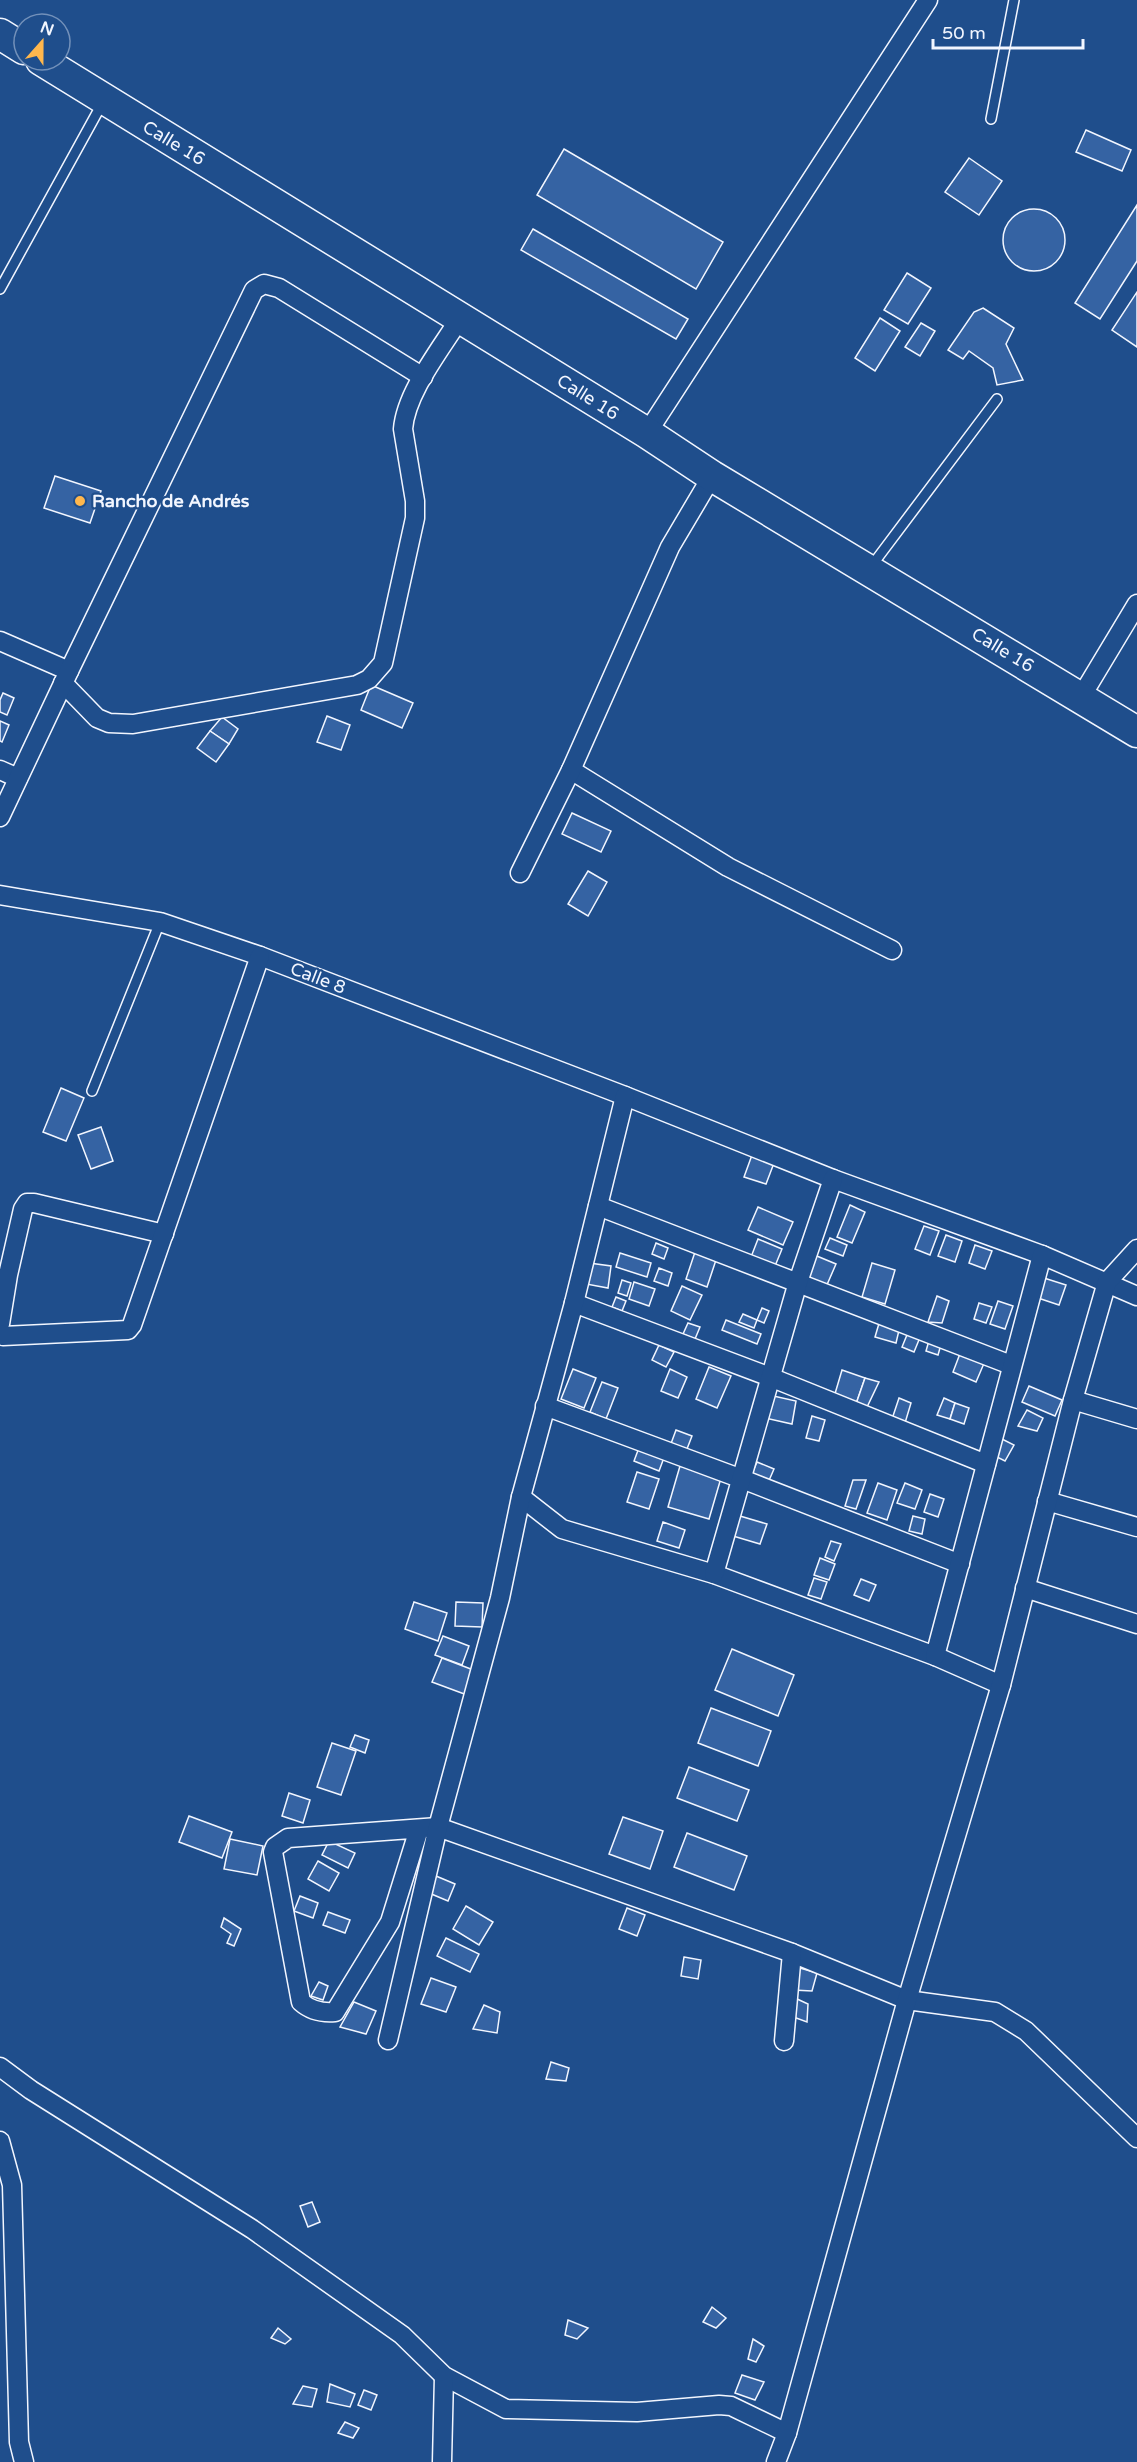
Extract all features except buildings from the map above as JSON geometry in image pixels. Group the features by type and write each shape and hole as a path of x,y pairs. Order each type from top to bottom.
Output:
{"highway":[{"name":"Calle 16","path":"60,72 647,434 705,488 869,570 1137,732"}],"street":[{"path":"647,434 928,0"},
{"path":"0,817 254,290 264,284 279,288 427,372"},
{"path":"0,641 66,677 97,718 109,723 133,724 357,685 369,679 383,663 415,518 415,501 403,429 404,419 427,372 460,318"},
{"path":"520,873 571,770 670,547 705,488"},
{"path":"1081,697 1137,604"},
{"path":"0,770 18,778"},
{"path":"571,770 728,867 892,950"},
{"name":"Calle 8","path":"0,895 159,922 260,956 626,1096 833,1179 1042,1255 1137,1296"},
{"path":"0,1334 3,1336 128,1330 137,1314 260,956"},
{"path":"388,2040 438,1827 500,1598 520,1497 574,1303 626,1096"},
{"path":"714,1574 798,1282 833,1179"},
{"path":"0,1323 10,1264 23,1209 27,1203 164,1234"},
{"path":"598,1206 1011,1365"},
{"path":"776,2462 787,2433 907,2000 1001,1685 1073,1400 1107,1282 1137,1249"},
{"path":"935,1656 1042,1255"},
{"path":"574,1303 770,1377 986,1464"},
{"path":"1073,1400 1137,1419"},
{"path":"545,1407 742,1479 960,1564"},
{"path":"520,1497 562,1529 714,1574 935,1656 1001,1685"},
{"path":"1047,1501 1137,1527"},
{"path":"1025,1588 1137,1624"},
{"path":"419,1829 390,1922 335,2012 325,2013 306,2007 301,2002 273,1852 275,1847 288,1838 438,1827 792,1953 907,2000 995,2012 1026,2031 1137,2138"},
{"path":"784,2041 792,1953"},
{"path":"0,2067 31,2090 252,2229 402,2335 444,2376 506,2409 638,2412 731,2406 787,2433"},
{"path":"0,2141 12,2185 19,2442 24,2462"},
{"path":"442,2462 444,2376"}],"lane":[{"path":"991,119 1014,0"},
{"path":"0,289 104,100"},
{"path":"869,570 997,399"},
{"path":"92,1091 159,922"}],"place":[{"name":"Rancho de Andrés","path":"80,501"}]}
